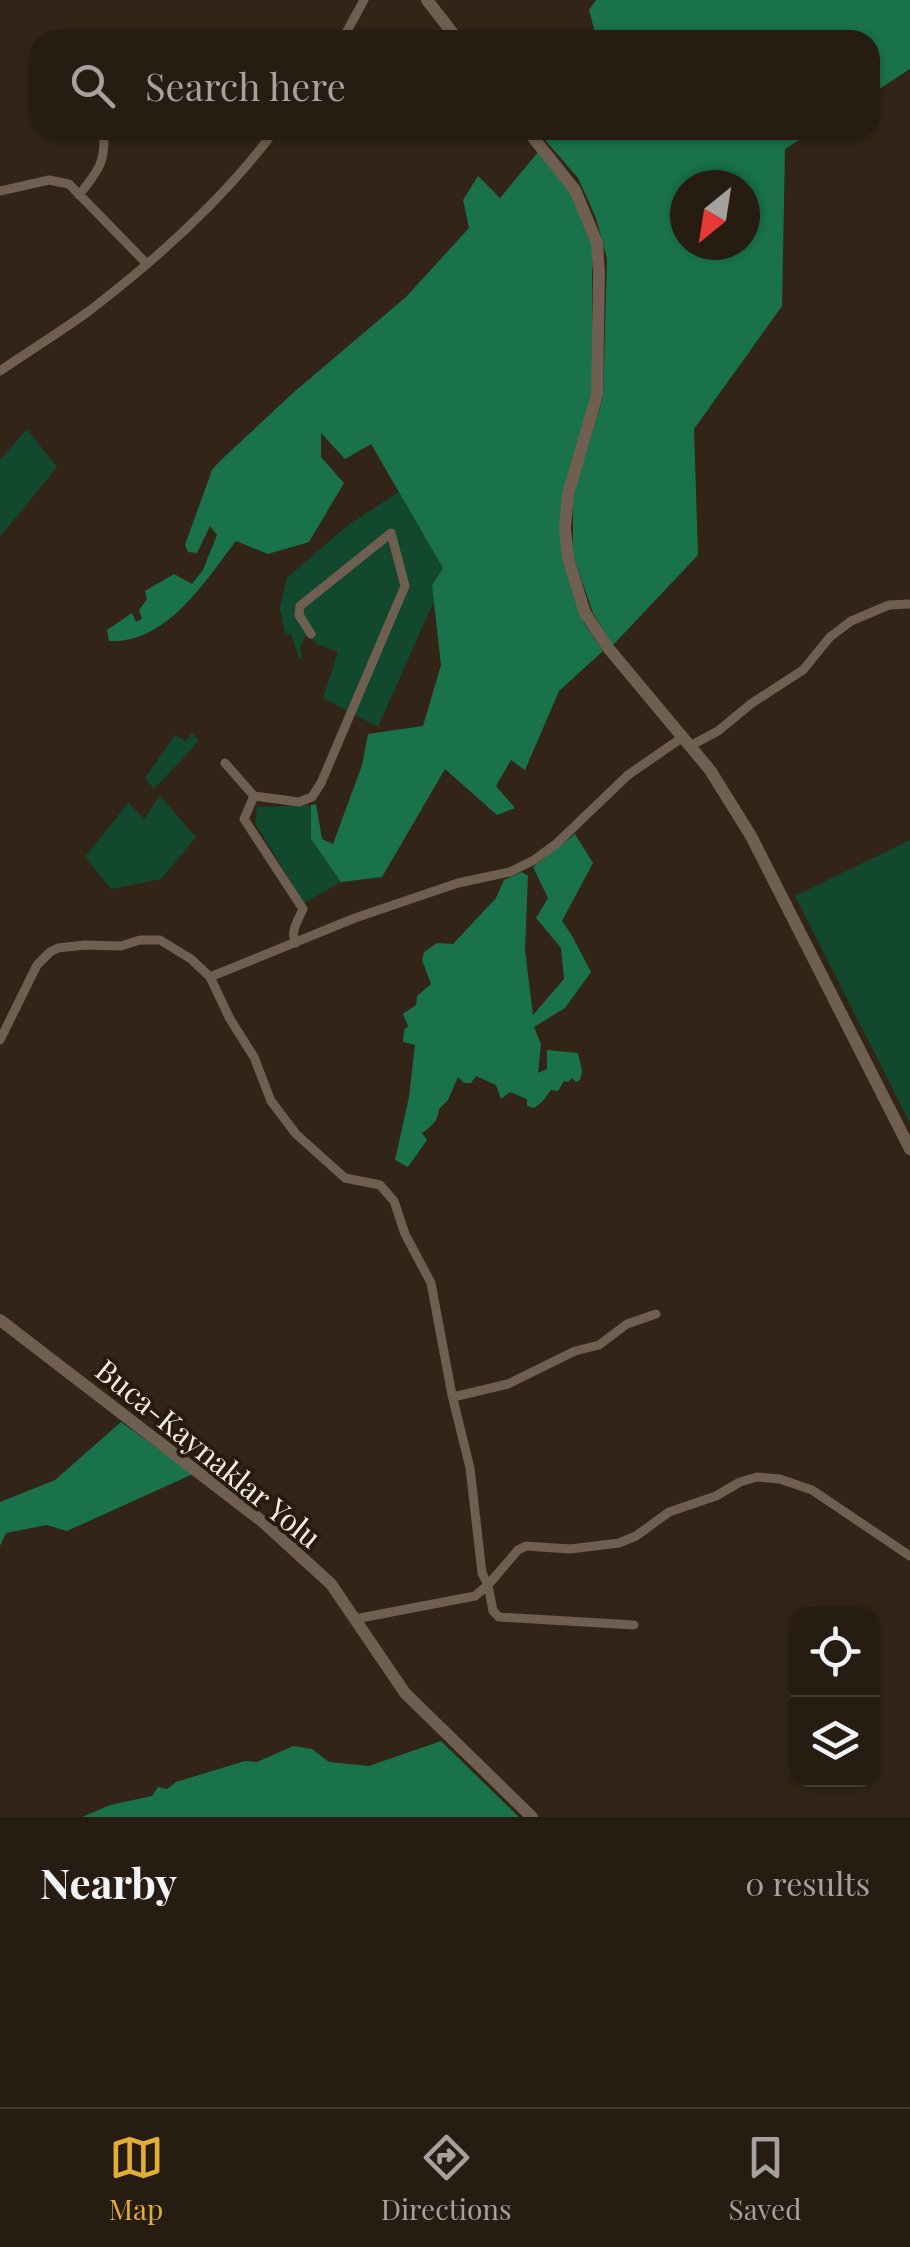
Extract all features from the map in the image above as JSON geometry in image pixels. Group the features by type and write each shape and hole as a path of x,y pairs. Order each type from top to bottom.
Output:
{"street":[{"path":"348,30 364,0"},
{"path":"427,0 450,30"},
{"path":"79,195 106,154 104,140"},
{"path":"0,371 88,311 146,264 230,186 267,140"},
{"path":"535,140 574,190 597,243 597,395 568,494 565,528 568,558 585,613 609,649 710,770 751,836 910,1149"},
{"path":"0,191 49,180 68,184 146,264"},
{"path":"225,763 254,796 299,802 312,797 406,586 391,533 300,606 298,615 311,634"},
{"path":"210,977 355,918 458,882 510,872 534,860 628,775 687,742 718,731 803,670 830,637 851,621 888,604 910,604"},
{"path":"254,796 244,819 304,909 293,932 296,942"},
{"path":"0,1040 37,965 58,948 160,940 191,959 210,977 254,1057 271,1100 296,1134 344,1178 380,1185 394,1201 405,1234 431,1283 470,1468 482,1572 493,1611 499,1617 634,1625"},
{"path":"452,1397 508,1384 575,1351 600,1345 620,1328 656,1314"},
{"name":"Buca-Kaynaklar Yolu","path":"0,1320 263,1522 331,1584 405,1693 532,1817"},
{"path":"355,1619 475,1596 526,1546 570,1549 620,1543 669,1512 756,1477 780,1479 812,1490 910,1556"}],"green space":[{"path":"596,0 910,0 910,69 880,88 880,30 594,30 589,10"},
{"path":"545,140 799,140 785,149 782,306 694,429 698,555 613,645 593,613 573,555 573,494 603,397 607,259 596,218 578,178"},
{"path":"538,152 574,196 592,244 592,394 562,495 571,587 584,623 603,651 559,691 525,770 511,760 496,786 515,808 497,815 445,769 382,877 341,882 311,839 311,805 316,804 322,839 333,844 362,765 368,734 423,726 441,665 432,585 443,568 371,444 345,459 321,433 321,457 344,483 309,542 268,554 236,541 183,607 166,621 130,639 109,641 107,630 132,613 136,622 142,619 139,610 147,599 145,591 174,574 192,584 203,570 217,535 210,526 197,553 188,552 185,545 212,470 294,392 406,297 469,228 463,200 478,176 500,198"},
{"path":"27,429 57,467 0,537 0,460"},
{"path":"399,492 443,568 432,584 434,601 378,727 323,698 338,652 306,635 299,659 291,634 285,635 280,608 287,578 348,525"},
{"path":"192,733 199,741 154,789 145,778 175,735 186,741"},
{"path":"160,796 196,837 161,879 111,889 85,857 128,803 144,819"},
{"path":"311,805 311,839 341,882 304,903 255,823 257,807"},
{"path":"575,834 593,863 562,921 591,972 565,1008 534,1027 541,1044 538,1073 547,1069 547,1050 578,1053 580,1080 564,1081 558,1091 551,1090 534,1108 527,1106 527,1099 510,1092 501,1099 496,1085 476,1076 471,1083 458,1077 436,1120 422,1133 427,1140 408,1167 395,1160 415,1045 403,1042 408,1026 403,1014 416,1005 417,996 431,984 422,960 424,952 437,943 453,944 496,898 504,880 522,872 528,876 525,950 533,1015 564,979 561,948 536,918 548,898 533,867"},
{"path":"910,840 910,1123 795,896"},
{"path":"121,1422 193,1474 67,1531 47,1525 6,1533 0,1546 0,1502 55,1480"},
{"path":"441,1741 519,1817 82,1817 110,1805 152,1796 158,1787 167,1789 176,1782 245,1761 257,1762 293,1746 312,1749 329,1762 369,1766"}]}
